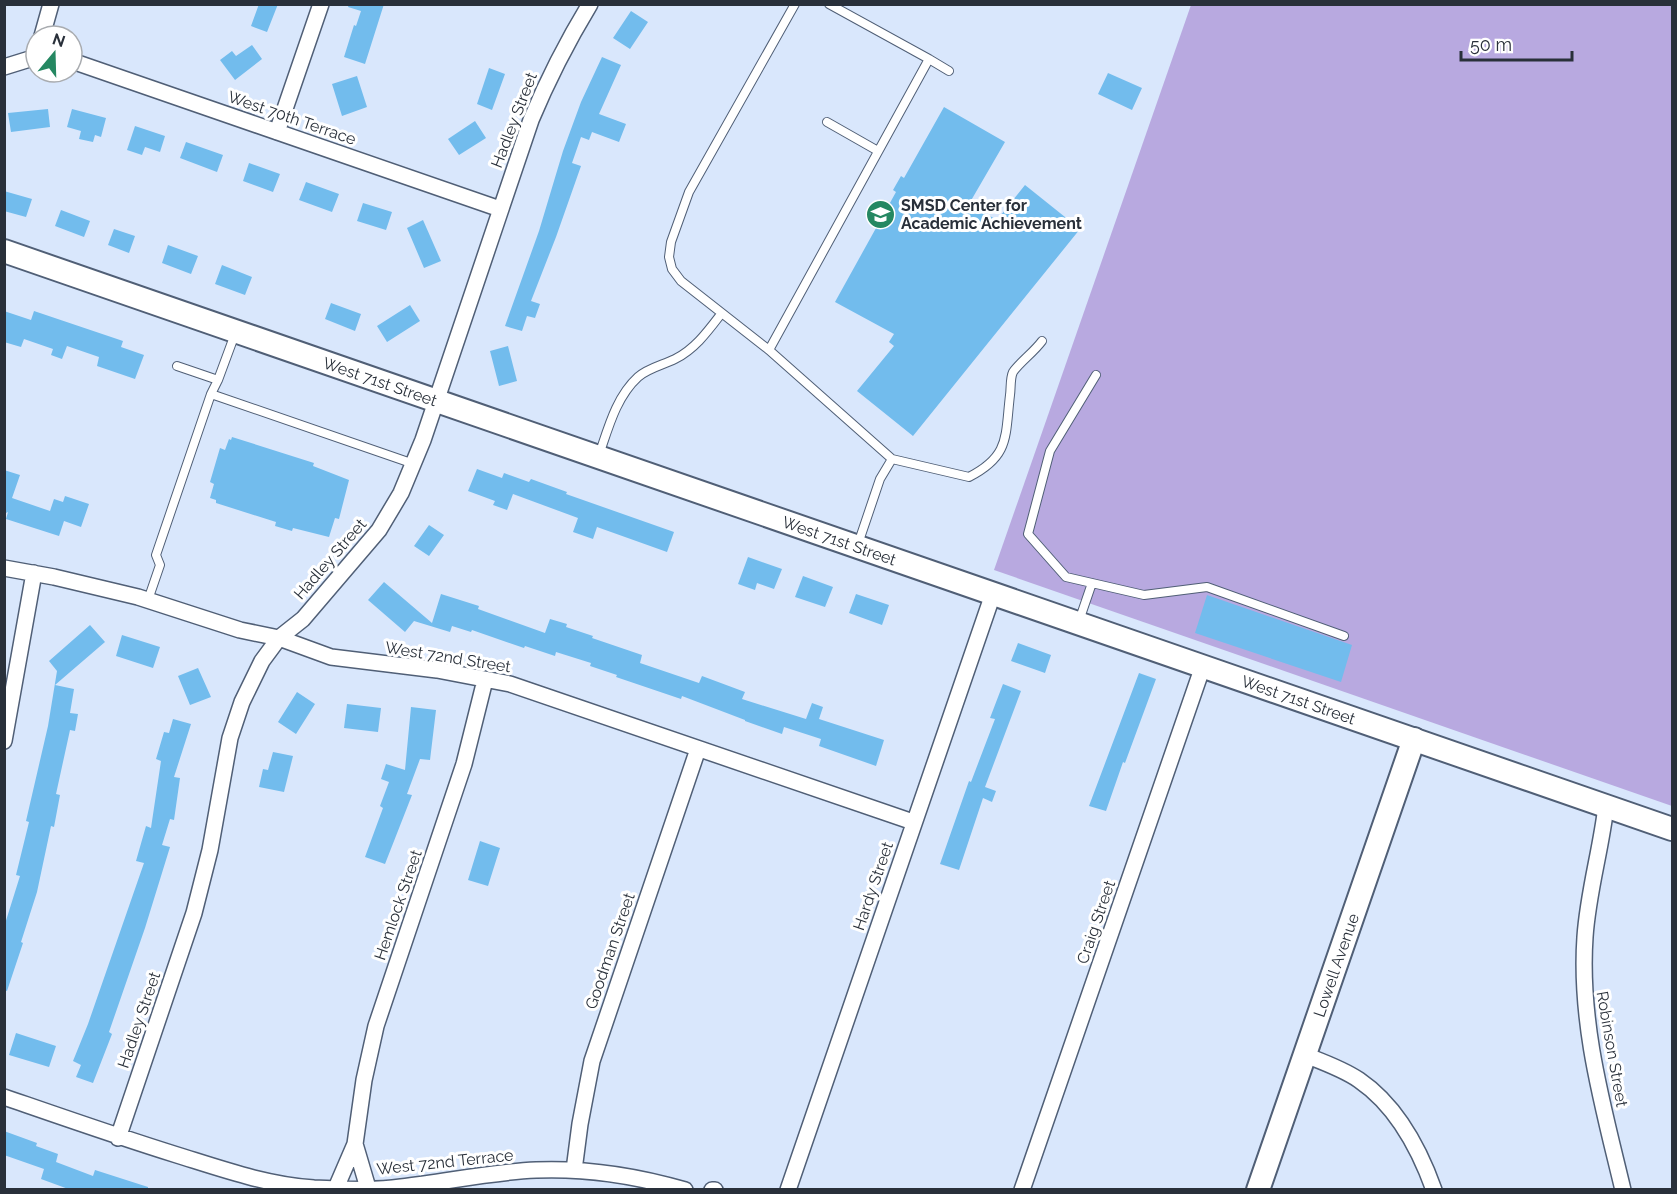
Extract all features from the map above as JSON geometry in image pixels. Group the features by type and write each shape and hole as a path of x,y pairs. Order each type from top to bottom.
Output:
{"street":[{"path":"45,24 51,4"},
{"path":"277,132 321,4"},
{"name":"Hadley Street","path":"118,1138 194,913 210,850 230,738 243,702 262,661 279,638 303,619 379,530 401,493 414,464 500,209 545,86 567,43 591,4"},
{"path":"4,67 24,60"},
{"name":"West 70th Terrace","path":"84,65 500,209"},
{"name":"West 71st Street","path":"4,252 1672,829"},
{"name":"West 72nd Street","path":"4,568 148,600 240,630 279,638 331,657 437,670 510,684 913,822"},
{"path":"4,741 34,573"},
{"name":"Hardy Street","path":"788,1190 993,594"},
{"name":"Craig Street","path":"1022,1190 1203,666"},
{"name":"Hemlock Street","path":"336,1188 355,1144 364,1080 376,1026 464,764 485,680"},
{"name":"Lowell Avenue","path":"1258,1190 1414,739"},
{"name":"Goodman Street","path":"574,1170 592,1061 698,749"},
{"name":"Robinson Street","path":"1606,806 1602,839 1590,894 1583,986 1588,1038 1623,1190"},
{"path":"1305,1055 1358,1079 1386,1102 1414,1144 1434,1190"},
{"name":"West 72nd Terrace","path":"4,1097 118,1138 258,1179 311,1187 399,1188 487,1174 574,1170 624,1176 685,1190"},
{"name":"Hemlock Street","path":"355,1144 368,1188"}],"lane":[{"path":"795,4 689,192 671,242 669,257 672,270 681,281 721,314 769,350 892,459 969,477 988,467 1002,450 1013,373 1042,341"},
{"path":"829,4 949,71"},
{"path":"769,350 929,59"},
{"path":"827,122 879,151"},
{"path":"598,457 616,408 627,389 639,376 677,358 693,347 721,314"},
{"path":"148,600 160,565 156,555 211,394 236,332"},
{"path":"177,366 218,380"},
{"path":"1096,375 1050,451 1028,534 1066,577 1144,595 1207,587 1344,636"},
{"path":"211,394 414,464"},
{"path":"858,547 880,479 892,459"},
{"path":"1078,623 1092,583"}],"shaded area":[{"path":"1191,5 1672,5 1672,806 994,570"}],"building":[{"path":"259,4 278,4 267,32 251,26"},
{"path":"349,4 384,4 365,64 344,57 361,11 348,7"},
{"path":"631,11 648,22 630,49 613,38"},
{"path":"252,45 262,59 235,80 220,60 232,51 236,56"},
{"path":"602,57 621,65 599,114 626,124 619,142 592,132 589,140 581,137 572,163 581,166 531,301 540,304 535,318 527,316 522,331 505,326 539,231 563,151 581,102"},
{"path":"489,68 505,74 492,110 477,104"},
{"path":"1108,73 1142,88 1132,110 1098,94"},
{"path":"357,76 367,107 342,116 332,84"},
{"name":"SMSD Center for Academic Achievement","path":"944,107 1005,142 969,204 997,220 1025,185 1080,229 913,436 857,391 894,346 889,342 894,334 835,302 896,192 893,190 901,176 904,178"},
{"path":"48,109 50,127 11,132 8,113"},
{"path":"72,109 106,118 101,137 95,135 93,142 79,139 81,131 67,127"},
{"path":"475,121 486,138 459,155 448,139"},
{"path":"135,126 165,136 160,152 145,147 142,155 127,150"},
{"path":"186,142 223,155 217,172 180,158"},
{"path":"249,163 280,174 273,192 243,181"},
{"path":"306,182 339,194 332,212 299,200"},
{"path":"4,191 32,199 26,217 4,211"},
{"path":"363,203 392,212 386,230 357,221"},
{"path":"61,210 90,221 84,237 55,226"},
{"path":"423,220 441,261 424,268 407,228"},
{"path":"114,229 135,236 129,253 108,245"},
{"path":"168,245 198,256 191,274 162,263"},
{"path":"222,265 252,277 245,295 215,284"},
{"path":"331,303 361,314 355,331 325,319"},
{"path":"410,305 420,321 387,342 377,326"},
{"path":"4,311 31,320 34,311 123,341 121,347 144,355 135,379 97,366 99,357 67,346 62,359 51,355 53,349 24,339 21,347 4,342"},
{"path":"508,346 517,381 499,386 490,351"},
{"path":"232,437 314,463 313,466 349,480 339,519 335,518 329,537 275,526 276,522 216,503 216,500 210,498 214,484 210,482 220,448 225,450"},
{"path":"477,469 502,478 504,473 529,482 531,479 567,492 566,494 674,532 667,552 597,527 593,539 573,532 578,518 513,494 507,510 493,505 495,501 468,491"},
{"path":"4,470 20,475 12,498 50,511 54,499 63,502 65,496 89,504 81,527 64,521 59,536 6,519 8,512 4,514"},
{"path":"429,525 444,535 429,556 414,546"},
{"path":"748,557 782,569 774,589 757,583 755,590 738,584"},
{"path":"803,576 833,587 825,607 795,597"},
{"path":"384,582 432,623 441,594 479,606 478,609 545,633 550,619 567,624 566,627 593,636 592,638 642,655 640,663 699,683 702,676 745,692 742,699 806,719 812,703 823,707 819,719 884,740 876,766 819,746 821,739 784,727 782,734 682,696 681,699 616,677 617,675 590,666 591,663 556,652 555,656 452,626 450,632 414,621 405,632 368,600"},
{"path":"856,594 889,605 882,625 849,613"},
{"path":"1207,595 1352,645 1341,682 1195,633"},
{"path":"90,625 105,642 55,685 74,689 70,713 78,714 75,731 70,730 56,794 60,795 54,827 51,826 37,892 7,991 4,990 4,927 20,876 16,875 29,822 26,821 48,726 57,671 49,661"},
{"path":"122,635 160,647 153,668 116,656"},
{"path":"1018,643 1051,655 1045,673 1011,661"},
{"path":"198,668 211,697 190,705 178,676"},
{"path":"1139,673 1156,679 1125,763 1123,762 1106,811 1089,806"},
{"path":"1003,684 1021,691 985,787 996,791 992,802 983,798 959,870 940,864 969,781 971,782 995,719 990,718"},
{"path":"297,692 315,704 296,734 278,722"},
{"path":"347,704 381,708 378,732 344,728"},
{"path":"411,707 436,710 430,760 420,759 407,794 412,795 385,864 365,857 383,808 380,806 389,782 381,779 386,764 405,770"},
{"path":"173,719 191,724 174,777 180,778 174,820 170,819 162,845 170,847 109,1032 112,1034 93,1083 76,1077 81,1065 73,1061 144,863 136,861 146,826 151,828 161,761 156,759 164,732 169,733"},
{"path":"273,752 293,756 284,792 259,787 263,769 268,770"},
{"path":"480,841 500,848 488,886 468,880"},
{"path":"16,1033 56,1046 49,1067 9,1055"},
{"path":"4,1131 37,1143 36,1146 58,1154 56,1162 93,1176 95,1170 148,1187 148,1190 71,1190 41,1179 44,1169 4,1155"}],"place":[{"name":"SMSD Center for Academic Achievement","path":"880,214"}]}
